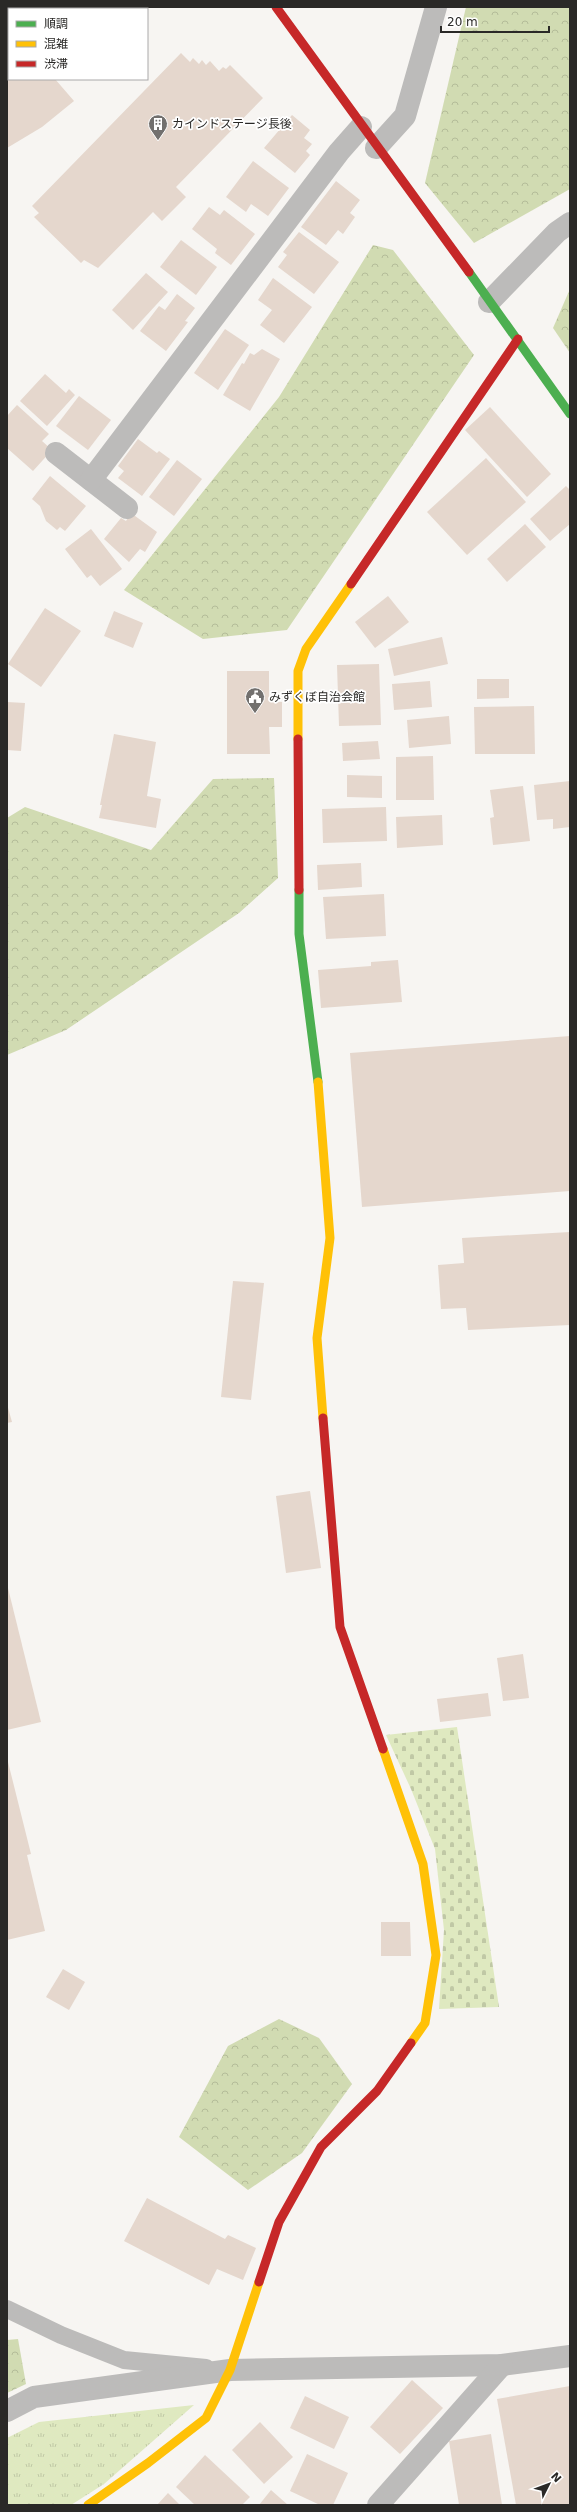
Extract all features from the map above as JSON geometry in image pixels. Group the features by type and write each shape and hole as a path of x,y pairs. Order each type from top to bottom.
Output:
{"street":[{"path":"276,7 376,148 518,339 570,414"},
{"path":"376,148 405,116 436,7"},
{"path":"91,480 339,152 361,127"},
{"path":"489,302 557,232 570,223"},
{"path":"88,2505 148,2463 206,2418 230,2370 279,2222 321,2147 377,2091 425,2023 436,1955 423,1864 340,1627 317,1338 330,1238 321,1109 299,934 298,671 306,649 518,339"},
{"path":"56,453 127,508"},
{"path":"7,2411 34,2397 230,2370 502,2365 570,2356"},
{"path":"378,2505 502,2365"}],"lane":[{"path":"7,2309 61,2335 124,2360 230,2370"}],"green space":[{"path":"466,7 570,7 570,189 474,243 425,183"},
{"path":"373,245 393,250 474,355 287,630 203,639 124,590 279,397"},
{"path":"570,289 570,353 553,328"},
{"path":"274,778 278,878 239,913 66,1030 7,1055 7,818 25,807 151,850 213,779"},
{"path":"457,1727 499,2007 439,2009 444,1930 435,1849 411,1789 386,1735"},
{"path":"279,2019 319,2038 352,2084 302,2153 248,2190 179,2137 228,2046"},
{"path":"18,2339 26,2384 7,2393 7,2340"},
{"path":"194,2405 104,2484 71,2505 7,2505 7,2438 39,2422"}],"building":[{"path":"7,21 8,80 56,80 74,101 42,127 7,148"},
{"name":"カインドステージ長後","path":"181,53 190,62 193,58 199,64 202,60 206,65 210,61 219,71 223,67 226,69 230,65 263,98 176,187 186,197 162,221 153,212 98,268 84,260 81,263 34,217 39,213 32,206"},
{"path":"292,115 310,130 304,138 312,144 306,151 310,155 295,173 264,148"},
{"path":"253,161 289,188 268,216 251,204 246,212 226,197"},
{"path":"336,181 360,200 350,213 355,217 343,234 338,230 326,245 301,227"},
{"path":"209,207 220,215 224,210 255,234 231,265 215,253 217,249 192,229"},
{"path":"299,232 339,262 314,294 278,267 287,255 283,252"},
{"path":"181,240 217,267 196,295 160,267"},
{"path":"146,273 168,292 133,330 112,310"},
{"path":"273,278 312,307 284,343 260,325 272,310 258,300"},
{"path":"177,294 195,308 185,321 188,322 166,351 140,331 159,306 165,310"},
{"path":"225,329 249,345 218,390 194,373"},
{"path":"262,349 280,359 250,411 223,395 242,363 244,364 250,353 254,355"},
{"path":"45,374 66,393 69,389 75,395 47,426 20,401"},
{"path":"79,396 111,420 88,450 56,426"},
{"path":"17,405 49,434 42,441 52,450 33,471 7,448 7,416"},
{"path":"490,407 551,474 527,497 465,430"},
{"path":"138,439 157,453 159,451 170,459 142,496 118,478 124,471 118,466"},
{"path":"486,458 526,502 467,555 427,512"},
{"path":"177,460 202,479 174,516 149,497"},
{"path":"50,476 86,506 65,531 60,527 57,530 46,521 40,506 32,499"},
{"path":"566,486 570,490 570,524 550,541 530,519"},
{"path":"131,513 157,532 145,552 140,549 129,562 104,539 121,518 126,521"},
{"path":"525,524 546,547 507,582 487,559"},
{"path":"91,529 122,569 100,586 91,575 87,578 65,549"},
{"path":"388,596 409,622 375,648 355,622"},
{"path":"45,608 81,631 41,687 8,664"},
{"path":"114,611 143,623 133,648 104,636"},
{"path":"442,637 448,664 394,676 388,649"},
{"path":"379,664 381,725 339,726 337,665"},
{"name":"みずくぼ自治会館","path":"227,671 269,671 269,701 282,702 282,727 269,727 270,754 227,754"},
{"path":"477,679 509,679 509,698 477,699"},
{"path":"430,681 432,707 394,710 392,684"},
{"path":"7,702 25,703 21,751 7,750"},
{"path":"534,706 535,754 475,754 474,707"},
{"path":"449,716 451,744 409,748 407,720"},
{"path":"114,734 156,742 147,796 161,799 156,828 99,818 102,805 100,805"},
{"path":"378,741 380,759 343,761 342,743"},
{"path":"433,756 434,800 396,800 396,757"},
{"path":"347,775 382,776 382,798 347,797"},
{"path":"570,781 570,827 553,829 553,819 537,820 534,785"},
{"path":"523,786 530,841 493,845 490,818 494,817 490,790"},
{"path":"386,807 387,841 323,843 322,809"},
{"path":"442,815 443,845 397,848 396,817"},
{"path":"361,863 362,887 318,890 317,865"},
{"path":"384,894 386,936 326,939 323,897"},
{"path":"398,960 402,1002 321,1008 318,970 371,966 371,962"},
{"path":"570,1036 570,1191 362,1207 350,1053"},
{"path":"570,1232 570,1325 468,1330 466,1308 441,1309 438,1265 464,1263 462,1238"},
{"path":"233,1281 264,1283 251,1400 221,1397"},
{"path":"7,1404 12,1422 7,1423"},
{"path":"310,1491 321,1568 286,1573 276,1496"},
{"path":"7,1584 41,1722 7,1730"},
{"path":"523,1654 529,1698 503,1701 497,1658"},
{"path":"488,1693 491,1716 440,1722 437,1699"},
{"path":"7,1758 31,1854 27,1855 45,1931 7,1940"},
{"path":"381,1922 410,1922 411,1956 381,1956"},
{"path":"63,1969 85,1982 69,2010 46,1997"},
{"path":"147,2198 225,2239 228,2235 256,2248 243,2280 217,2269 209,2285 124,2241"},
{"path":"412,2380 443,2408 400,2454 370,2427"},
{"path":"570,2386 570,2505 516,2505 497,2399"},
{"path":"305,2396 349,2417 334,2449 290,2428"},
{"path":"260,2422 293,2457 264,2484 232,2450"},
{"path":"491,2434 502,2505 459,2505 449,2441"},
{"path":"307,2454 348,2473 333,2505 320,2505 290,2491"},
{"path":"205,2455 250,2497 242,2505 195,2505 176,2487"},
{"path":"271,2490 288,2505 259,2505"},
{"path":"168,2493 180,2505 157,2505"}],"traffic: fast":[{"path":"469,272 570,414"},
{"path":"299,890 299,934 318,1082"}],"traffic: slow":[{"path":"298,739 298,671 306,649 351,584"},
{"path":"318,1082 330,1238 317,1338 323,1418"},
{"path":"383,1749 423,1864 436,1955 425,2023 411,2043"},
{"path":"88,2505 148,2463 206,2418 230,2370 259,2282"}],"traffic: jam":[{"path":"276,7 469,272"},
{"path":"351,584 518,339"},
{"path":"298,739 299,890"},
{"path":"323,1418 340,1627 383,1749"},
{"path":"259,2282 279,2222 321,2147 377,2091 411,2043"}],"place":[{"name":"カインドステージ長後","path":"158,141"},
{"name":"みずくぼ自治会館","path":"255,714"}]}
